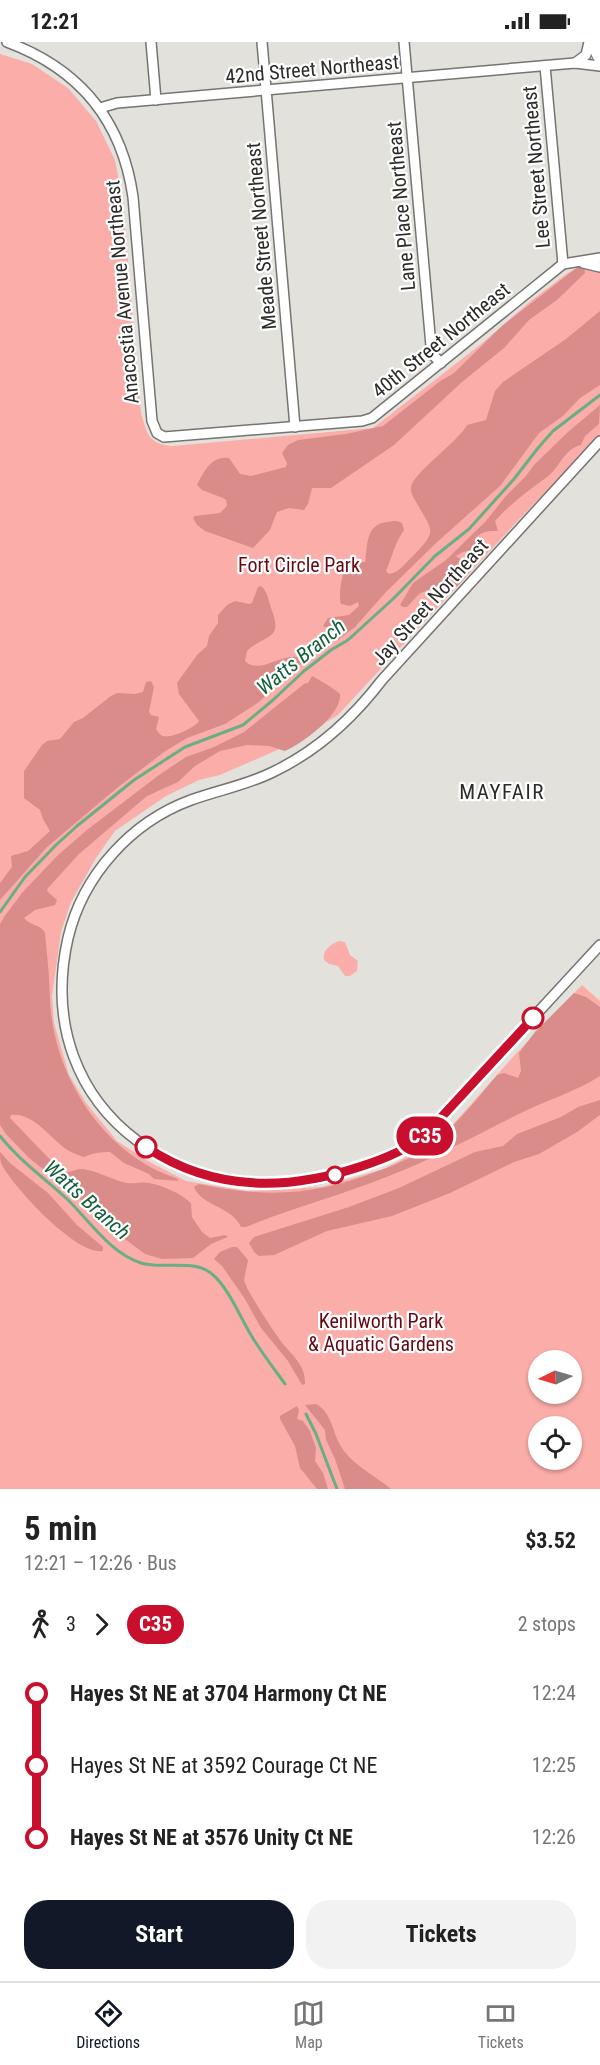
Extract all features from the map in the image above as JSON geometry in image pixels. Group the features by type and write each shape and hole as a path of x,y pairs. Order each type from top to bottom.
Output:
{"main road":[{"path":"591,42 600,56"}],"street":[{"name":"Anacostia Avenue Northeast","path":"7,42 25,45 70,76 100,108 121,147 132,188 153,425 160,435 173,438"},
{"path":"151,42 156,100"},
{"name":"Meade Street Northeast","path":"262,42 295,427"},
{"name":"Lane Place Northeast","path":"404,42 431,345 432,351 441,363"},
{"path":"575,63 586,55 591,42"},
{"name":"42nd Street Northeast","path":"100,108 117,103 575,63 600,66"},
{"name":"Lee Street Northeast","path":"546,66 563,264"},
{"path":"563,264 600,258"},
{"path":"580,263 600,267"},
{"name":"40th Street Northeast","path":"173,438 362,421 372,418 563,264"},
{"name":"Jay Street Northeast","path":"600,441 352,716 312,749 274,772 238,786 189,800 161,814 127,838 104,863 81,901 69,935 62,979 67,1028 77,1064 101,1106 131,1137 168,1161 210,1177 256,1183 309,1181 355,1168 404,1150 430,1131 600,945"}],"green space":[{"name":"Kenilworth Park & Aquatic Gardens","path":"0,54 32,64 68,88 96,121 115,160 123,202 141,413 147,432 158,443 172,446 373,428 569,272 600,257 600,436 525,513 338,715 284,747 220,775 199,780 166,796 115,831 96,858 71,902 61,932 52,996 54,1023 69,1075 86,1103 117,1141 146,1160 186,1181 247,1191 321,1187 384,1169 440,1139 513,1057 582,985 600,1001 600,1489 0,1489"},
{"path":"339,941 345,942 350,955 358,961 357,971 350,976 345,976 338,966 324,960 326,950"}],"shaded area":[{"path":"579,266 584,267 585,273 557,300 529,320 504,348 462,382 394,445 331,488 312,488 304,510 289,508 277,512 270,530 253,548 205,531 197,525 193,518 195,516 220,513 227,506 226,500 202,490 197,485 213,462 229,458 240,474 251,476 286,467 287,463 282,453 288,445 298,440 346,434 383,426 454,373 502,326"},
{"path":"600,311 600,385 580,398 563,416 539,433 500,486 435,544 386,592 355,627 338,640 326,645 335,631 323,626 328,618 349,615 359,606 358,602 350,606 341,604 341,582 350,563 365,562 367,542 371,531 387,522 402,523 404,530 386,571 389,574 399,570 429,536 429,525 412,494 411,487 414,481 467,425 486,420 495,391 503,382 566,339"},
{"path":"600,405 599,424 585,436 581,445 566,454 552,473 495,521 498,531 480,534 476,538 480,540 477,549 456,556 471,570 461,583 451,588 440,585 419,594 407,607 400,605 413,583 446,560 486,521 534,465"},
{"path":"261,586 268,596 274,619 274,631 247,651 245,661 257,666 284,658 297,657 301,664 259,702 225,724 187,738 164,752 117,788 47,847 0,900 0,883 12,867 11,856 28,851 50,831 40,810 24,798 24,771 42,745 47,741 60,739 74,722 83,718 111,696 117,693 143,692 146,682 151,681 154,687 149,712 159,717 156,729 159,733 163,736 172,736 193,726 199,721 179,694 177,683 197,655 207,646 209,636 218,623 218,615 227,605 235,601 252,603 258,587"},
{"path":"312,676 340,694 335,711 320,727 285,751 269,746 247,745 220,751 195,766 178,782 147,796 79,854 48,888 47,891 57,900 55,905 35,910 24,918 45,933 50,1006 57,1045 78,1094 110,1136 130,1154 179,1181 154,1179 149,1174 124,1163 110,1152 84,1157 77,1155 27,1118 11,1115 10,1118 60,1170 66,1172 87,1170 122,1182 155,1184 166,1188 191,1203 192,1217 202,1232 210,1238 225,1235 228,1237 211,1244 193,1258 162,1259 145,1254 102,1222 80,1199 29,1158 0,1125 0,924 22,893 58,855 87,830 186,757 214,747 244,732 308,683"},
{"path":"574,993 586,997 600,1007 600,1076 581,1087 531,1108 402,1171 246,1227 241,1227 231,1215 203,1198 194,1187 199,1184 268,1193 311,1190 355,1179 410,1158 447,1132 497,1075 504,1073 518,1078 521,1071 519,1053 535,1032"},
{"path":"600,1100 600,1115 577,1132 539,1154 514,1162 450,1193 392,1216 327,1231 274,1255 259,1256 249,1243 254,1237 349,1207 399,1188 475,1152 503,1146 517,1134 561,1117 578,1107"},
{"path":"0,1152 10,1163 48,1193 77,1225 103,1247 103,1251 92,1250 78,1243 32,1204 1,1163"},
{"path":"237,1247 248,1260 244,1280 247,1288 276,1334 300,1365 305,1384 302,1385 288,1361 261,1328 245,1299 222,1266 214,1259 220,1252"},
{"path":"316,1404 328,1416 339,1443 349,1457 391,1489 345,1489 326,1440 325,1430 305,1405"},
{"path":"297,1406 299,1410 297,1419 303,1421 310,1431 316,1448 315,1461 323,1473 328,1489 317,1489 300,1468 295,1446 280,1419 280,1416"}],"waterway":[{"name":"Watts Branch","path":"0,912 25,877 56,845 134,780 185,747 243,725 304,671 348,640 435,556 469,529 553,431 600,395"},
{"name":"Watts Branch","path":"0,1136 119,1252 141,1263 187,1265 205,1269 212,1274 225,1289 251,1335 285,1384"},
{"name":"Watts Branch","path":"306,1414 337,1489"}],"bus line":[{"name":"C35","path":"146,1147 185,1169 230,1180 281,1184 315,1180 339,1174 387,1157 412,1145 424,1136 533,1018"}],"district":[{"name":"MAYFAIR","path":"502,792"}],"park label":[{"name":"Fort Circle Park","path":"299,565"}]}
